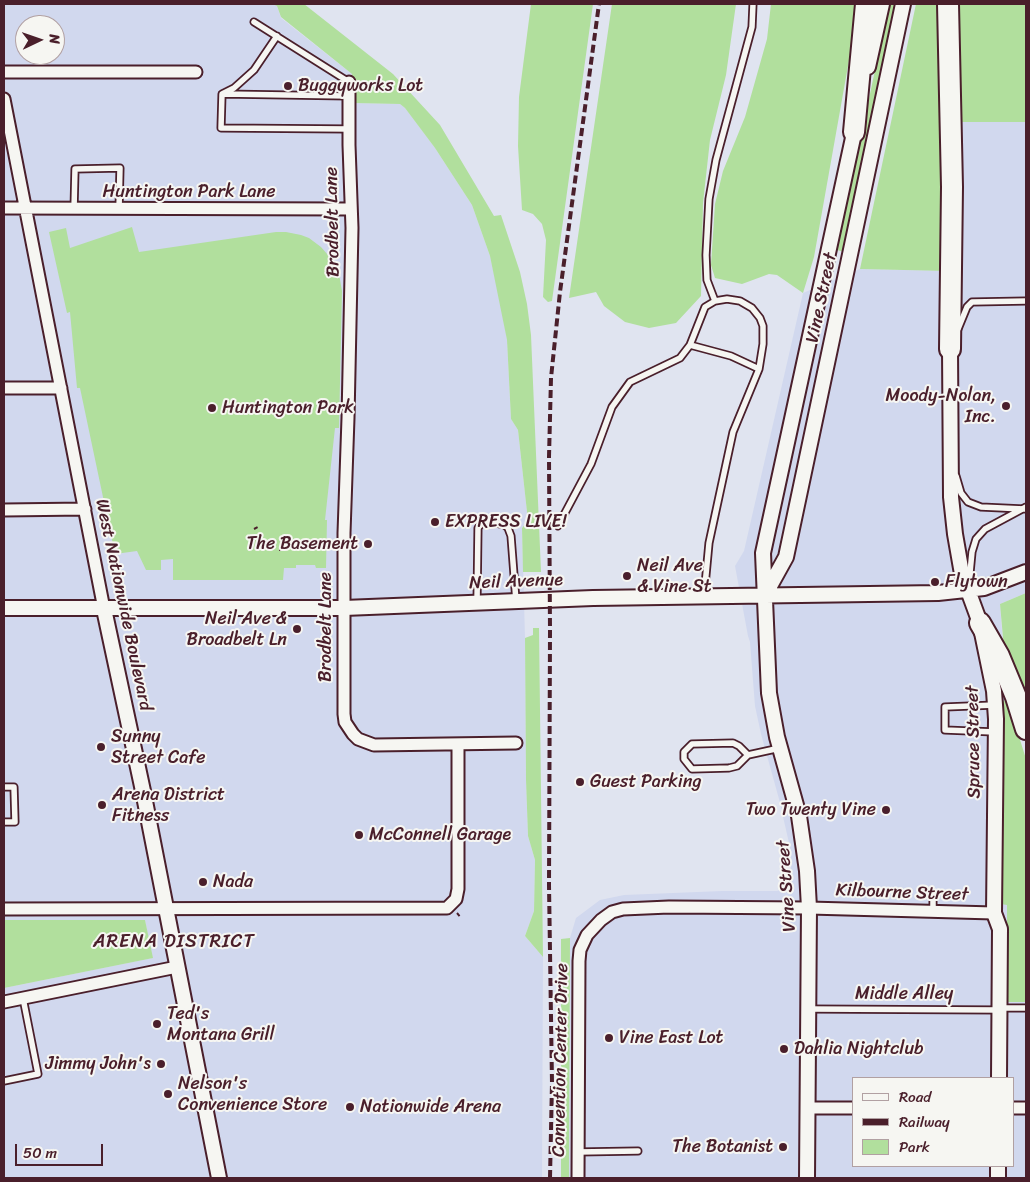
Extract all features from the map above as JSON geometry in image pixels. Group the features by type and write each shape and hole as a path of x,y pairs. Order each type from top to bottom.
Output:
{"highway":[{"path":"854,132 866,4"},
{"path":"948,4 952,187 950,349"},
{"path":"980,623 999,656 1016,697 1026,729"}],"street":[{"name":"Vine Street","path":"807,1178 809,908 804,840 780,748 767,676 763,553 882,4"},
{"name":"Vine Street","path":"765,596 786,557 903,4"},
{"path":"4,72 196,72"},
{"name":"Brodbelt Lane","path":"349,82 351,209 348,418 344,533 345,722 353,734 366,743 374,745 516,743"},
{"name":"West Nationwide Boulevard","path":"4,98 104,609 143,791 219,1178"},
{"name":"Huntington Park Lane","path":"4,208 351,209"},
{"name":"Spruce Street","path":"950,349 951,496 955,534 962,574 980,623 991,672 995,706 994,913 1000,928 999,1077"},
{"path":"4,388 61,388"},
{"path":"4,510 85,509"},
{"name":"Neil Avenue","path":"4,608 344,608 477,602 704,596 938,593 969,590 996,584 1026,572"},
{"path":"4,909 447,908 456,899 458,889 458,744"},
{"name":"Kilbourne Street","path":"809,908 994,913"},
{"name":"Convention Center Drive","path":"578,1178 579,960 583,942 590,931 612,912 623,909 809,908"},
{"path":"4,1002 177,967"},
{"path":"808,1108 852,1108"}],"lane":[{"path":"715,301 707,280 706,255 709,199 716,160 752,27 753,4"},
{"path":"254,22 349,82"},
{"path":"222,94 234,88 254,70 277,36"},
{"path":"222,94 349,96"},
{"path":"222,94 221,128 349,129"},
{"path":"74,208 75,169 120,168 120,209"},
{"path":"558,526 591,464 612,407 630,382 680,358 690,344 705,307 715,301 727,298 740,301 752,308 760,318 763,326 763,344 759,370 733,432 709,543 704,596"},
{"path":"950,349 967,307 972,302 1026,300"},
{"path":"690,344 731,356 759,370"},
{"path":"951,460 961,493 968,502 982,507 1025,508"},
{"path":"969,590 972,552 976,539 985,529 1025,508"},
{"path":"477,602 478,528 483,521 505,525 508,528 511,536 516,601"},
{"path":"995,706 945,706 945,730 995,732"},
{"path":"748,755 733,743 692,744 684,752 684,759 692,770 730,768 737,766 748,755 780,748"},
{"path":"4,787 14,787 15,822 4,822"},
{"path":"933,893 933,910"},
{"path":"4,1080 38,1074 23,998"},
{"name":"Middle Alley","path":"808,1008 1026,1008"},
{"path":"578,1152 638,1151"}],"path":[{"path":"254,529 258,527"}],"shaded area":[{"path":"4,4 272,4 277,6 281,18 352,74 353,103 400,104 405,108 435,148 472,205 490,256 502,308 507,340 511,419 518,430 528,521 522,528 526,780 528,836 535,860 534,911 525,936 543,957 542,1178 4,1178 4,988 152,958 145,920 4,920"},
{"path":"958,122 1026,122 1026,593 1000,604 1007,698 1003,703 1000,903 1007,904 1007,1002 1026,1002 1026,1178 569,1178 570,938 576,918 600,900 624,895 777,891 790,881 789,843 755,706 750,642 735,566 744,551 803,293 860,269 947,271"}],"green space":[{"path":"272,4 304,4 393,74 440,125 494,216 501,215 520,272 531,335 541,572 523,572 522,528 528,521 518,430 511,419 507,340 490,256 472,205 435,148 405,108 400,104 353,103 352,74 281,17 277,6"},
{"path":"531,4 593,4 552,301 548,302 543,297 546,240 542,224 533,214 522,210 518,146 519,97"},
{"path":"612,4 736,4 726,75 710,140 703,203 701,296 676,323 649,328 625,322 604,306 596,292 569,298"},
{"path":"771,4 859,4 814,257 803,293 777,275 769,274 742,284 715,278 711,265 715,204 723,171 745,117 767,39"},
{"path":"889,4 895,4 844,252 837,250"},
{"path":"916,4 940,4 947,271 860,269"},
{"path":"955,4 1026,4 1026,122 958,122"},
{"name":"Huntington Park","path":"132,227 139,252 286,232 309,238 321,247 334,262 339,274 342,291 339,428 335,428 325,520 327,520 326,568 316,568 315,565 296,565 296,568 284,568 283,580 173,580 173,559 161,560 161,570 146,570 137,551 115,554 80,388 77,388 70,312 67,313 49,232 66,228 70,248"},
{"path":"1026,593 1026,704 1004,649 1000,604"},
{"path":"533,628 539,628 543,957 525,936 534,911 535,860 528,836 526,780 525,638 533,635"},
{"path":"1007,698 1026,759 1026,1002 1007,1002 1007,905 1001,904 1003,702"},
{"path":"4,920 145,920 153,958 4,988"},
{"path":"570,938 569,1178 561,1178 561,939"}],"railway":[{"path":"550,1178 552,1083 549,885 549,457 551,378 560,292 599,4"}],"place":[{"name":"Buggyworks Lot","path":"288,86"},
{"name":"Moody-Nolan, Inc.","path":"1006,406"},
{"name":"Huntington Park","path":"212,408"},
{"name":"EXPRESS LIVE!","path":"435,522"},
{"name":"The Basement","path":"368,544"},
{"name":"Neil Ave & Vine St","path":"627,576"},
{"name":"Flytown","path":"935,582"},
{"name":"Neil Ave & Broadbelt Ln","path":"297,629"},
{"name":"Sunny Street Cafe","path":"101,747"},
{"name":"Guest Parking","path":"580,782"},
{"name":"Arena District Fitness","path":"102,805"},
{"name":"Two Twenty Vine","path":"886,810"},
{"name":"McConnell Garage","path":"359,835"},
{"name":"Nada","path":"203,882"},
{"name":"Ted's Montana Grill","path":"157,1024"},
{"name":"Vine East Lot","path":"609,1038"},
{"name":"Dahlia Nightclub","path":"784,1049"},
{"name":"Jimmy John's","path":"161,1064"},
{"name":"Nelson's Convenience Store","path":"168,1094"},
{"name":"Nationwide Arena","path":"350,1107"},
{"name":"The Botanist","path":"783,1147"}],"district":[{"name":"ARENA DISTRICT","path":"174,942"}]}
